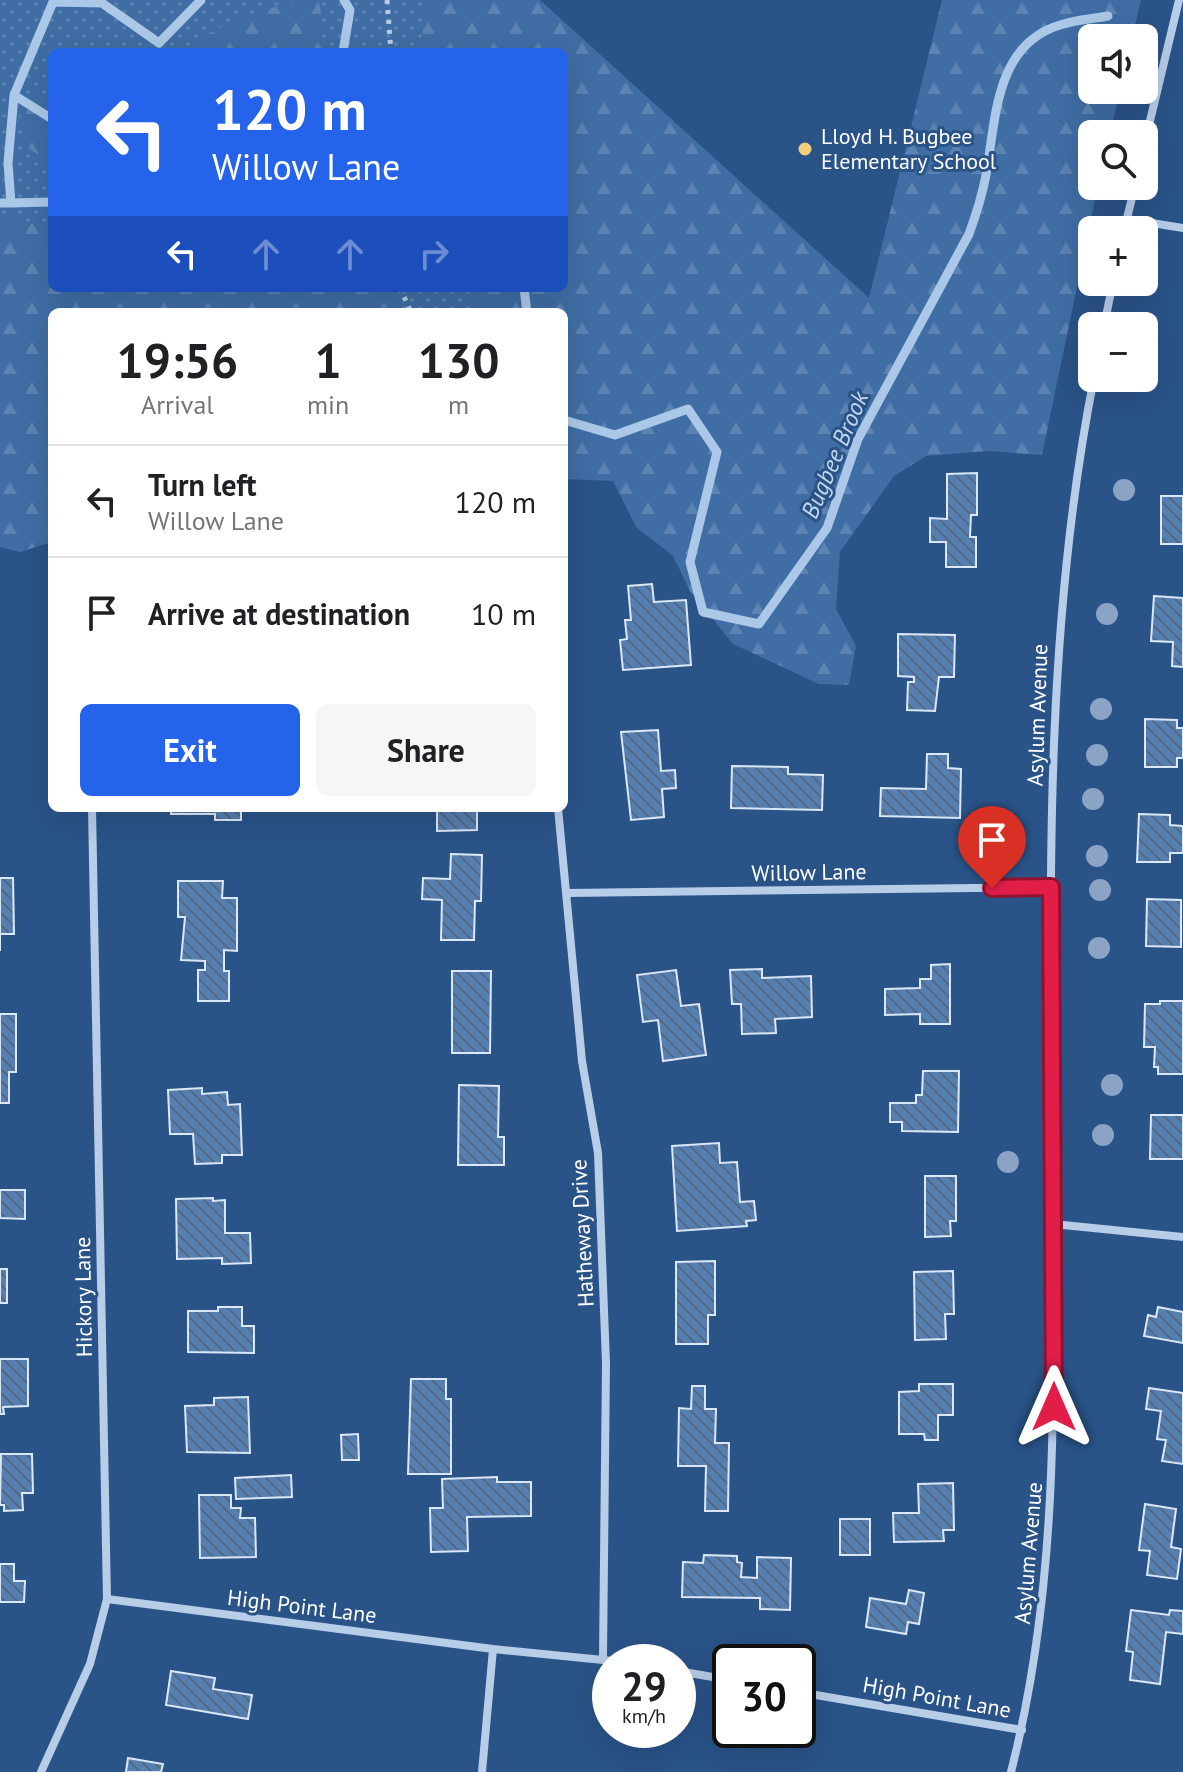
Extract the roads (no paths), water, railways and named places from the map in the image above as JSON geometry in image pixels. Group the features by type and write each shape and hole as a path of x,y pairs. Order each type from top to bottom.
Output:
{"street":[{"path":"1150,120 1179,0"},
{"path":"1158,224 1183,228"},
{"name":"Asylum Avenue","path":"1011,1772 1022,1730 1050,1545 1055,1437 1051,887 1060,596 1072,497 1091,392"},
{"name":"Hickory Lane","path":"41,1772 90,1664 107,1599 92,812"},
{"name":"Hatheway Drive","path":"558,812 582,1061 598,1153 606,1363 603,1644"},
{"name":"Willow Lane","path":"567,893 1051,887"},
{"path":"1053,1224 1183,1237"},
{"name":"High Point Lane","path":"107,1599 493,1649 592,1657"},
{"path":"482,1772 493,1649"},
{"name":"High Point Lane","path":"816,1695 1022,1730"}],"waterway":[{"name":"Bugbee Brook","path":"0,203 11,203 8,163 14,95 53,2 102,3 159,43 201,0"},
{"name":"Bugbee Brook","path":"344,0 350,10 344,48"},
{"name":"Bugbee Brook","path":"568,421 615,435 688,409 717,452 690,562 703,612 759,624 827,528 858,439 969,234 984,183 996,109 1010,67 1022,49 1038,35 1066,23 1108,16"},
{"path":"14,95 48,116"},
{"path":"11,203 48,202"},
{"name":"Bugbee Brook","path":"524,292 526,308"}],"place":[{"name":"Lloyd H. Bugbee Elementary School","path":"805,149"}]}
